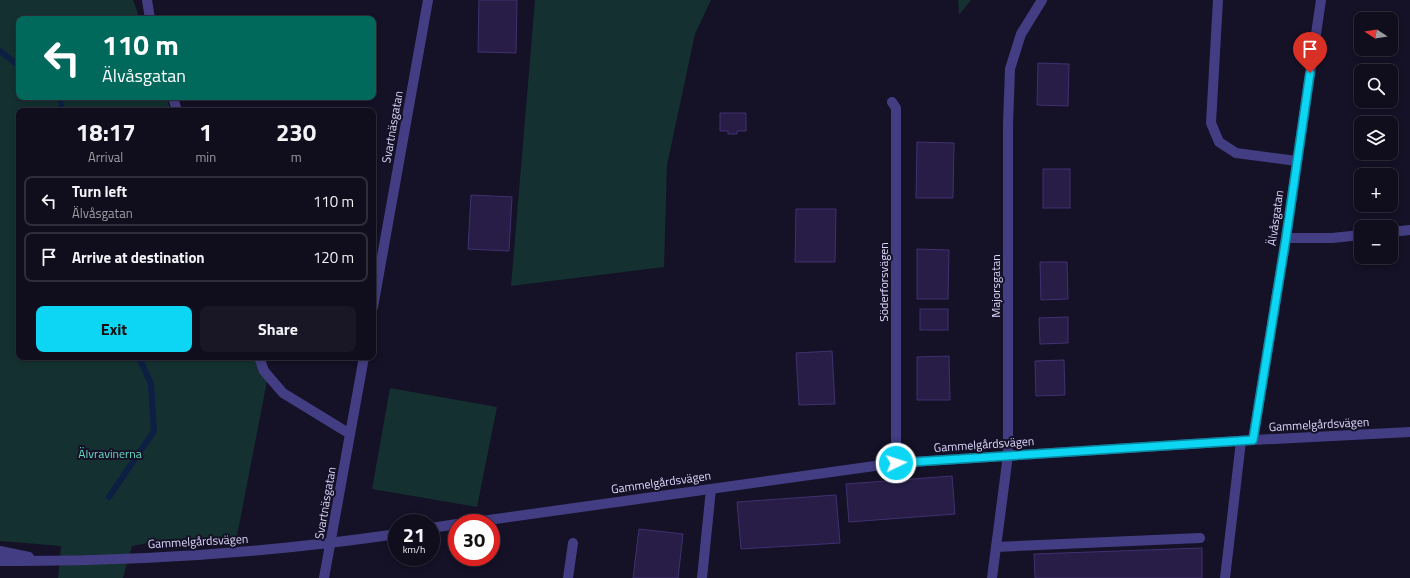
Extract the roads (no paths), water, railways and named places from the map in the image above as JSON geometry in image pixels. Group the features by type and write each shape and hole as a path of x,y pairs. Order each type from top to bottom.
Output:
{"street":[{"path":"147,0 150,16"},
{"name":"Svartnäsgatan","path":"376,289 428,0"},
{"name":"Majorsgatan","path":"992,578 1008,455 1008,124 1010,69 1021,34 1042,0"},
{"path":"1218,0 1211,122 1219,142 1236,153 1297,161"},
{"name":"Älvåsgatan","path":"1253,440 1286,238 1321,0"},
{"name":"Söderforsvägen","path":"892,102 896,108 896,463"},
{"path":"1398,231 1410,230"},
{"path":"1286,238 1332,238 1354,236"},
{"path":"260,360 264,370 283,393 350,434"},
{"name":"Svartnäsgatan","path":"324,578 363,360"},
{"name":"Gammelgårdsvägen","path":"500,518 896,463 1253,440 1410,432"},
{"path":"1225,578 1241,441"},
{"path":"702,578 711,489"},
{"name":"Gammelgårdsvägen","path":"0,561 55,562 250,552 331,544 388,535"},
{"path":"996,547 1200,538"},
{"path":"568,578 573,543"},
{"path":"0,551 55,562"}],"waterway":[{"path":"0,51 16,64"},
{"path":"60,100 62,108"},
{"path":"109,497 154,431 151,384 140,360"}],"park label":[{"name":"Älvravinerna","path":"110,453"}]}
